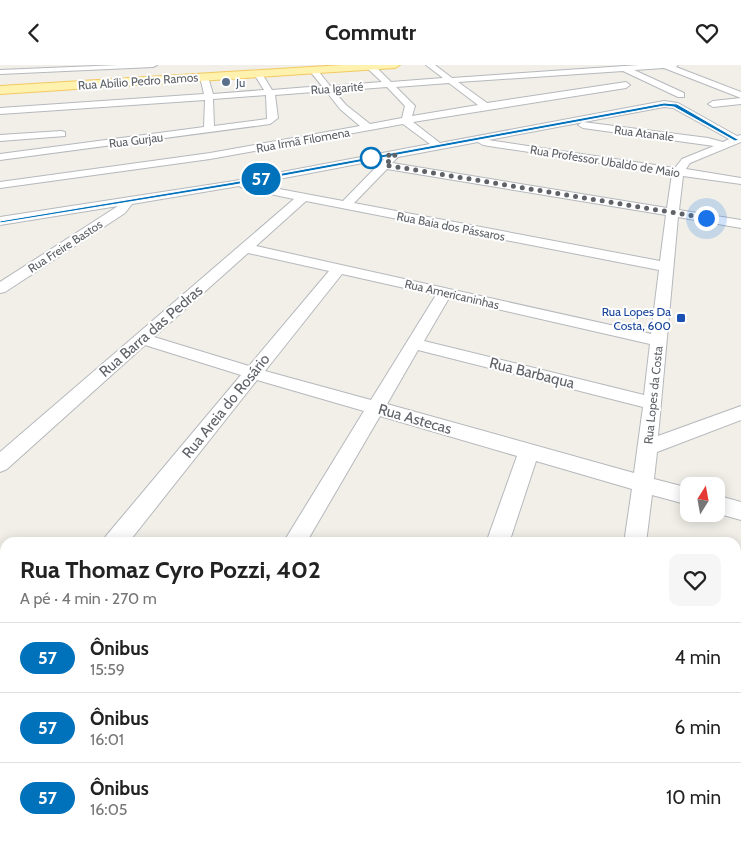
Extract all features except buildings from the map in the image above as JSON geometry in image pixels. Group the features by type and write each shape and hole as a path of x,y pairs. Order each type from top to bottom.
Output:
{"main road":[{"name":"Rua Abílio Pedro Ramos","path":"4,91 395,65"}],"street":[{"path":"0,72 153,65"},
{"path":"430,65 485,106"},
{"name":"Rua Igarité","path":"0,111 674,65"},
{"path":"666,66 741,95"},
{"path":"370,67 391,85 410,106 406,121 438,146"},
{"path":"491,69 519,87"},
{"path":"624,69 681,95"},
{"path":"4,91 74,70"},
{"path":"312,70 343,107 369,128"},
{"path":"258,74 270,93"},
{"path":"204,77 209,97 208,130"},
{"name":"Rua Irmã Filomena","path":"0,185 210,156 369,128 531,96 605,89 626,85"},
{"name":"Rua Gurjau","path":"0,157 272,120 270,93"},
{"path":"713,105 741,101"},
{"path":"0,221 234,184 668,104 675,105 708,125 739,139"},
{"path":"52,151 76,106"},
{"name":"Rua Atanale","path":"564,122 708,141 724,145"},
{"path":"708,125 708,141"},
{"path":"0,138 64,127"},
{"path":"678,172 686,161 739,139"},
{"name":"Rua Professor Ubaldo de Maio","path":"469,140 741,181"},
{"path":"345,206 396,154"},
{"path":"385,165 741,224"},
{"name":"Rua Lopes da Costa","path":"637,537 678,172"},
{"name":"Rua Baia dos Pássaros","path":"234,184 667,267"},
{"name":"Rua Barra das Pedras","path":"0,464 302,198"},
{"name":"Rua Freire Bastos","path":"0,289 121,210 128,201"},
{"name":"Rua Americaninhas","path":"246,248 658,341"},
{"name":"Rua Areia do Rosário","path":"119,537 339,269"},
{"path":"298,537 445,292"},
{"name":"Rua Astecas","path":"142,339 374,408 680,495"},
{"name":"Rua Barbaqua","path":"414,344 651,403"},
{"path":"647,449 741,413"},
{"path":"499,537 529,451"},
{"path":"725,507 741,511"}],"bus line":[{"name":"57","path":"0,221 234,184 664,104 675,105 737,140"}],"place":[{"name":"Ju","path":"226,82"},
{"name":"Rua Lopes Da Costa, 600","path":"681,318"}],"route":[{"path":"371,158 396,154 385,165 706,218"}]}
